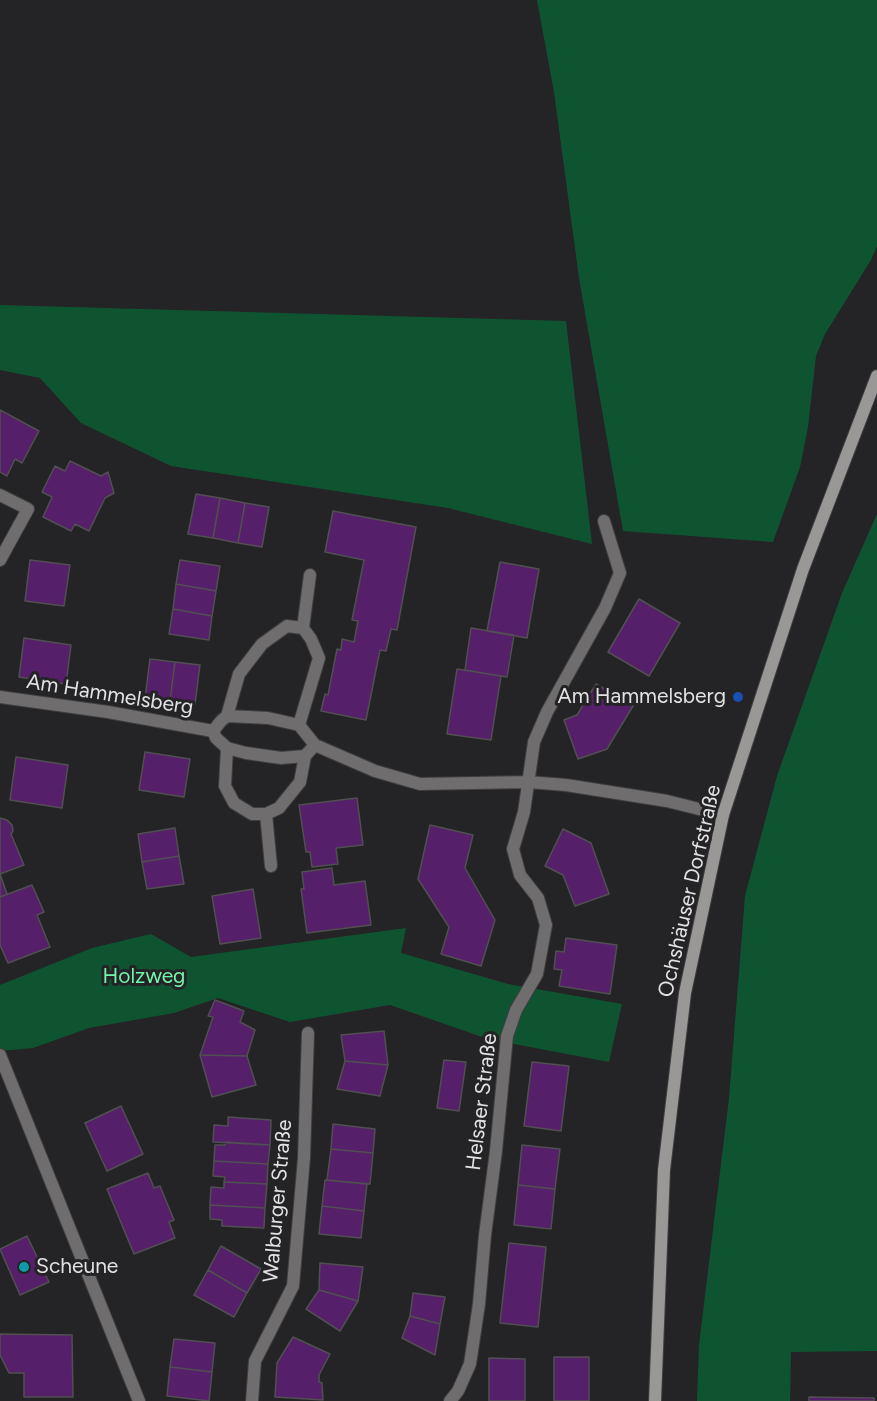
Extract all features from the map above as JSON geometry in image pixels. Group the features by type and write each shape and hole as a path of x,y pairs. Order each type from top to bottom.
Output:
{"main road":[{"name":"Ochshäuser Dorfstraße","path":"656,1401 664,1170 668,1134 685,993 723,815 803,569 877,376"}],"street":[{"path":"0,495 28,509 0,559"},
{"path":"528,782 534,742 547,712 605,608 620,573 604,521"},
{"path":"299,725 319,658 311,639 303,628 310,575"},
{"name":"Am Hammelsberg","path":"213,731 227,716 239,674 262,644 288,626 303,628"},
{"name":"Am Hammelsberg","path":"0,697 108,712 213,731"},
{"path":"227,716 268,718 299,725 315,745 375,771 420,784 528,782 657,799 723,815"},
{"name":"Am Hammelsberg","path":"213,731 216,738 227,748"},
{"path":"305,756 281,758 227,748 225,786 234,803 252,814 266,814 279,808 300,782 305,756 315,745"},
{"name":"Helsaer Straße","path":"450,1401 458,1391 470,1364 496,1151 507,1036 516,1010 537,974 546,925 538,898 520,875 513,849 524,812 528,782"},
{"path":"266,814 272,866"},
{"name":"Walburger Straße","path":"252,1401 255,1361 293,1286 304,1158 308,1033"},
{"path":"0,1055 139,1401"}],"green space":[{"path":"537,0 877,0 877,246 871,260 825,334 816,356 808,427 800,467 773,542 623,531 579,278 554,92"},
{"path":"0,305 566,321 592,544 448,508 171,466 81,423 40,378 0,370"},
{"path":"877,514 877,1351 791,1352 790,1401 697,1401 699,1345 729,1098 745,896 777,776 842,593"},
{"name":"Holzweg","path":"406,928 401,953 508,984 622,1004 609,1062 488,1039 390,1005 290,1022 218,998 174,1013 89,1028 33,1048 0,1051 0,985 92,948 151,934 191,957"}],"building":[{"path":"0,410 39,431 22,463 15,459 7,476 0,472"},
{"path":"70,461 101,476 108,472 114,493 105,498 89,531 75,524 71,531 43,517 52,497 42,492 55,466 65,471"},
{"path":"196,494 220,498 213,538 188,534"},
{"path":"220,498 245,503 238,543 213,538"},
{"path":"245,503 269,507 262,547 238,543"},
{"path":"333,511 416,527 397,630 391,629 386,651 380,650 366,720 321,711 325,694 328,695 337,649 341,650 342,639 354,642 358,621 352,620 364,560 325,552"},
{"path":"30,560 70,565 64,606 25,601"},
{"path":"180,560 220,566 216,591 176,584"},
{"path":"500,562 539,569 527,638 487,631"},
{"path":"176,584 216,591 212,616 173,609"},
{"path":"639,599 680,623 649,676 608,652"},
{"path":"173,609 212,616 209,640 169,634"},
{"path":"471,628 514,635 507,677 465,670"},
{"path":"24,638 71,645 66,684 19,677"},
{"path":"150,659 175,662 170,701 145,698"},
{"path":"175,662 200,665 195,704 170,701"},
{"path":"457,669 501,676 491,740 447,734"},
{"path":"596,684 633,706 607,749 578,759 564,720 577,715"},
{"path":"145,752 190,759 184,797 139,790"},
{"path":"16,757 68,765 62,808 10,800"},
{"path":"357,798 363,845 336,848 338,864 312,867 310,852 306,852 299,805"},
{"path":"0,818 12,825 11,834 24,865 0,874"},
{"path":"430,825 473,835 465,868 495,920 481,966 441,954 449,927 418,879"},
{"path":"175,828 179,856 142,862 138,834"},
{"path":"563,829 591,843 609,894 575,906 563,875 545,866"},
{"path":"179,856 184,884 147,889 142,862"},
{"path":"332,868 334,885 365,881 371,925 307,933 301,889 304,889 302,872"},
{"path":"0,874 7,894 0,897"},
{"path":"32,885 44,912 37,915 50,947 8,963 0,945 0,897"},
{"path":"253,889 261,938 220,944 212,896"},
{"path":"566,938 617,945 610,994 559,986 562,970 554,969 556,951 564,952"},
{"path":"215,1000 244,1011 240,1022 255,1030 247,1056 200,1055 213,1017 208,1016"},
{"path":"384,1031 388,1065 345,1061 341,1035"},
{"path":"200,1055 247,1056 256,1085 212,1097"},
{"path":"444,1060 466,1062 459,1111 437,1108"},
{"path":"345,1061 388,1065 380,1096 337,1089"},
{"path":"532,1062 569,1066 561,1131 524,1126"},
{"path":"121,1106 143,1154 107,1171 85,1123"},
{"path":"228,1117 271,1120 270,1145 213,1142 214,1125 228,1126"},
{"path":"333,1124 375,1129 373,1153 331,1149"},
{"path":"226,1142 270,1145 268,1164 214,1161 215,1145 225,1145"},
{"path":"522,1145 560,1149 555,1189 518,1185"},
{"path":"331,1149 373,1153 370,1184 327,1180"},
{"path":"214,1161 268,1164 267,1184 224,1182 225,1177 213,1176"},
{"path":"148,1173 154,1188 160,1186 174,1220 169,1222 175,1238 134,1254 107,1189"},
{"path":"325,1180 367,1184 364,1211 322,1206"},
{"path":"224,1182 267,1184 265,1208 210,1205 211,1187 224,1188"},
{"path":"518,1185 555,1189 551,1229 514,1225"},
{"path":"210,1205 265,1208 264,1228 222,1226 222,1220 210,1219"},
{"path":"322,1206 364,1211 361,1238 319,1234"},
{"name":"Scheune","path":"27,1236 49,1282 20,1295 0,1249"},
{"path":"509,1243 546,1247 538,1327 500,1323"},
{"path":"221,1246 261,1269 247,1293 208,1270"},
{"path":"320,1263 363,1267 358,1301 319,1290"},
{"path":"208,1270 247,1293 234,1317 194,1295"},
{"path":"319,1290 358,1301 340,1331 306,1309"},
{"path":"413,1293 445,1297 440,1324 410,1316"},
{"path":"410,1316 440,1324 435,1355 402,1338"},
{"path":"0,1334 72,1335 73,1397 24,1397 24,1373 9,1373 0,1355"},
{"path":"293,1337 330,1354 319,1375 323,1400 275,1397 277,1363"},
{"path":"174,1339 215,1343 212,1372 170,1367"},
{"path":"554,1357 589,1357 589,1401 554,1401"},
{"path":"489,1358 525,1359 525,1401 489,1401"},
{"path":"170,1367 212,1372 209,1401 167,1396"},
{"path":"809,1397 874,1398 874,1401 809,1401"}],"place":[{"name":"Am Hammelsberg","path":"738,697"},
{"name":"Scheune","path":"24,1267"}]}
